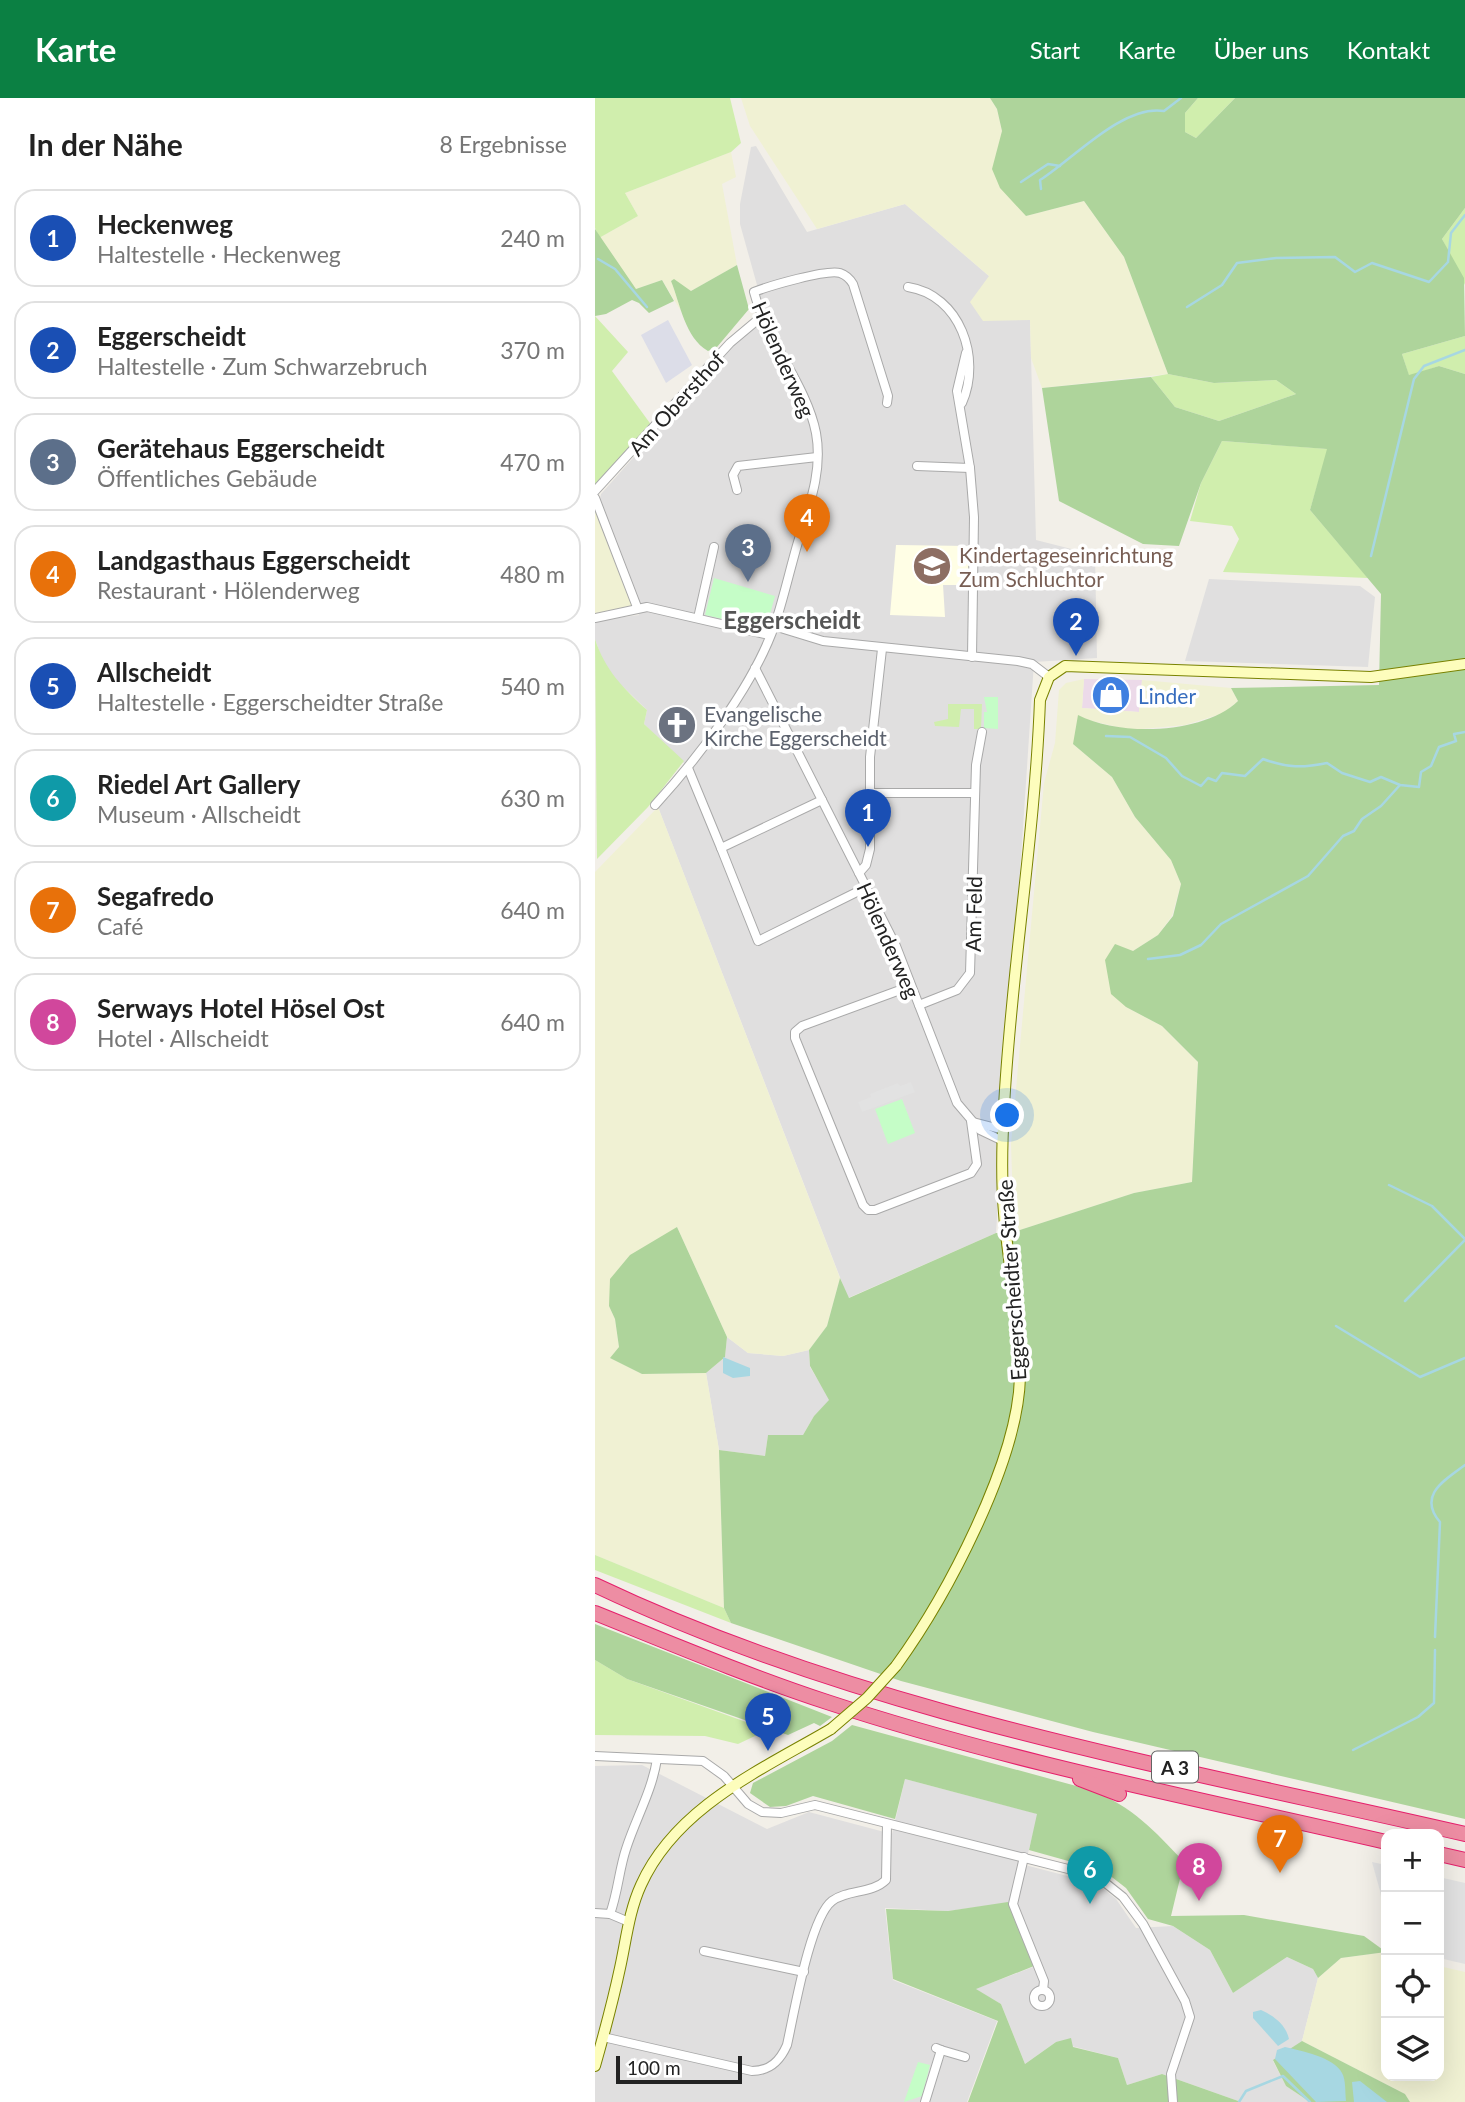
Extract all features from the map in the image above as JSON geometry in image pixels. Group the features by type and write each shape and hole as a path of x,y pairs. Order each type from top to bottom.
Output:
{"highway":[{"name":"A 3","path":"595,1585 711,1634 887,1696 1043,1736 1465,1834"},
{"name":"A 3","path":"595,1613 826,1702 1036,1762 1381,1841"},
{"path":"1036,1762 1119,1794"},
{"path":"1444,1855 1465,1860"}],"street":[{"name":"Hölenderweg","path":"887,403 888,396 865,321 853,284 848,278 837,272 771,285 754,292 761,317 812,418 817,457 814,492 774,626 755,668 867,887 919,1005 954,1099 983,1133 1004,1136"},
{"path":"908,287 923,289 955,315 966,354 957,391 962,403 971,468 974,559 972,657"},
{"name":"Am Obersthof","path":"595,491 723,351 761,317"},
{"path":"737,490 733,475 741,465 817,457"},
{"path":"917,466 971,468"},
{"path":"595,498 637,607"},
{"path":"698,618 714,547"},
{"path":"595,618 637,607 769,635"},
{"path":"774,626 823,641 1032,664 1048,677 1065,666 1371,677 1465,664"},
{"path":"859,873 869,857 873,720 881,649"},
{"path":"655,806 688,768 755,668"},
{"name":"Eggerscheidter Straße","path":"595,2066 629,1922 640,1887 669,1841 708,1804 732,1787 831,1729 867,1698 896,1666 921,1631 944,1591 1000,1468 1011,1436 1020,1374 1004,1212 1004,1136 1040,700 1048,677"},
{"name":"Am Feld","path":"919,1005 957,990 970,973 975,793 982,732"},
{"path":"688,768 758,941 867,887"},
{"path":"871,793 975,793"},
{"path":"721,848 822,800"},
{"path":"911,986 803,1026 795,1032 795,1038 863,1205 868,1210 875,1210 971,1173 977,1164 971,1121"},
{"path":"595,1756 703,1760 748,1804 762,1812 781,1813 815,1805 1024,1857 1103,1881 1123,1897 1143,1924 1191,2017 1171,2074 1173,2102"},
{"path":"610,1913 618,1892 620,1869 654,1779 657,1759"},
{"path":"603,2037 761,2071 783,2055 819,1917 825,1906 847,1893 880,1886 888,1872 887,1824"},
{"path":"1024,1857 1013,1903 1044,1981 1043,1990"},
{"path":"595,1913 610,1913 629,1922"},
{"path":"704,1951 804,1972"},
{"path":"925,2102 939,2049 965,2057"}],"shaded area":[{"path":"741,98 990,98 997,109 1002,131 1000,147 1026,216 1084,201 1124,257 1168,374 1042,388 1031,358 1030,320 983,321 970,302 989,276 905,204 817,229 750,126"},
{"path":"756,146 807,232 905,204 989,276 1030,319 1036,540 1095,555 1097,658 1034,662 996,1233 848,1298 658,807 689,768 644,724 647,710 614,678 602,659 595,639 595,621 639,615 598,506 601,494 764,310 740,224 740,204 751,147"},
{"path":"731,152 736,177 722,184 737,265 691,291 671,280 681,311 662,280 636,289 599,238 638,216 625,193"},
{"path":"668,320 692,365 666,383 641,335"},
{"path":"595,509 632,606 595,616"},
{"name":"Kindertageseinrichtung Zum Schluchtor","path":"896,545 970,546 969,585 943,585 945,617 890,615"},
{"path":"1209,579 1360,586 1375,597 1368,667 1185,661"},
{"path":"1084,679 1142,680 1139,712 1082,708"},
{"path":"1084,679 1082,708 1139,712 1142,680 1231,688 1238,701 1224,713 1185,725 1130,730 1088,720 1073,744 1112,777 1135,817 1171,860 1181,884 1172,916 1158,935 1133,951 1126,1007 1162,1026 1198,1062 1192,1182 1134,1193 1014,1232 1011,1144 1044,783 1055,743 1059,690 1066,683"},
{"path":"658,807 840,1278 827,1326 809,1350 783,1356 748,1353 727,1337 677,1227 609,1306 615,1319 619,1347 611,1358 642,1374 706,1373 719,1450 724,1608 595,1555 595,872"},
{"path":"911,1082 915,1092 862,1112 858,1102 871,1097 870,1094 898,1083 900,1086"},
{"path":"727,1337 748,1353 783,1356 809,1350 810,1367 830,1400 814,1416 803,1435 768,1435 765,1456 719,1450 706,1373 725,1357"},
{"path":"642,1765 767,1829 809,1812 892,1834 905,1779 1038,1814 1025,1865 1098,1884 1116,1899 1136,1928 1173,1926 1210,1950 1233,1993 1287,1957 1313,1969 1318,1978 1302,2041 1273,2061 1286,2086 1310,2102 1241,2102 1162,2074 1127,2085 1118,2058 1056,2042 1025,2064 1001,2004 975,1989 1041,1964 1015,1902 948,1911 885,1908 893,1980 997,2021 967,2102 595,2102 595,1766"},
{"path":"1372,1862 1381,1864 1381,1897"},
{"path":"1444,1878 1465,1883 1465,1964 1444,1959"},
{"path":"1381,1953 1381,2081 1444,2081 1444,1967 1465,1972 1465,2102 1410,2102 1405,2094 1302,2041 1318,1978 1341,1958"}],"green space":[{"path":"595,98 730,98 741,143 731,152 625,193 638,216 599,238 595,228"},
{"path":"990,98 1198,98 1185,113 1185,132 1196,138 1235,98 1465,98 1465,208 1442,239 1464,278 1465,336 1402,354 1409,375 1439,366 1465,374 1465,1819 1093,1732 901,1681 731,1623 724,1608 719,1450 765,1456 768,1435 803,1435 814,1416 829,1400 810,1366 809,1350 827,1326 840,1278 849,1298 996,1233 1014,1232 1134,1193 1192,1182 1198,1062 1162,1026 1126,1007 1111,994 1105,960 1115,944 1133,951 1158,935 1173,916 1181,884 1171,860 1135,817 1112,777 1073,744 1078,715 1116,727 1161,729 1184,726 1223,712 1238,701 1231,688 1379,685 1381,594 1310,510 1327,449 1222,441 1201,483 1179,546 1143,544 1059,501 1042,388 1151,377 1175,407 1219,421 1296,394 1276,380 1214,383 1168,374 1124,257 1084,201 1026,216 1000,188 992,169 1002,131 997,109"},
{"path":"1198,98 1235,98 1196,138 1185,132 1185,113"},
{"path":"1465,208 1465,285 1442,239"},
{"path":"595,229 636,289 662,280 674,301 649,313 632,300 606,314 595,316"},
{"path":"737,265 749,309 717,347 708,351 700,345 689,329 671,281 674,279 691,291"},
{"path":"595,316 628,352 612,371 652,426 595,484"},
{"path":"1465,336 1465,374 1439,366 1409,376 1402,354"},
{"path":"1168,374 1214,383 1276,380 1296,394 1219,421 1175,407 1151,377"},
{"path":"1222,441 1328,449 1310,510 1368,578 1223,572 1239,539 1232,526 1190,521 1201,483"},
{"path":"714,578 775,596 766,629 705,615"},
{"path":"595,639 616,678 647,710 644,724 684,761 648,807 597,859"},
{"path":"984,697 998,697 998,729 984,728 984,712 987,712"},
{"path":"948,704 982,704 981,729 974,729 974,709 961,709 959,727 935,726 934,722 948,719"},
{"path":"902,1099 915,1133 888,1144 875,1109"},
{"path":"677,1227 727,1337 725,1357 706,1373 642,1374 610,1358 619,1347 615,1319 609,1306 610,1279 630,1255"},
{"path":"595,1555 724,1608 731,1623 595,1570"},
{"path":"595,1624 832,1717 820,1726 814,1723 788,1735 627,1679 595,1660"},
{"path":"595,1660 627,1679 768,1730 738,1744 705,1736 595,1735"},
{"path":"852,1725 1091,1790 1131,1812 1184,1862 1171,1916 1244,1915 1364,1936 1381,1948 1381,1953 1341,1958 1318,1978 1313,1969 1287,1957 1233,1993 1210,1950 1173,1926 1148,1919 1126,1888 1104,1871 1029,1850 1037,1814 905,1779 895,1819 813,1796 786,1806 770,1807 750,1793 753,1783 832,1741"},
{"path":"1008,1902 1034,1966 976,1989 1001,2004 1025,2064 1056,2042 1071,2038 1073,2047 1118,2058 1127,2085 1162,2074 1241,2102 968,2102 998,2021 893,1979 886,1909 948,1911"},
{"path":"1302,2041 1405,2094 1410,2102 1310,2102 1286,2086 1273,2060"},
{"path":"918,2062 930,2065 922,2096 904,2102"}],"water":[{"path":"723,1357 750,1368 750,1376 733,1378 723,1373"},
{"path":"1261,2010 1279,2022 1289,2039 1278,2046 1253,2018 1253,2012"},
{"path":"1285,2047 1317,2056 1338,2067 1344,2079 1346,2101 1316,2102 1275,2059 1277,2050"},
{"path":"1360,2081 1387,2102 1354,2102 1352,2082"}],"waterway":[{"path":"1041,189 1040,180 1115,124 1148,111 1164,111 1181,98"},
{"path":"1021,182 1048,164 1060,166"},
{"path":"1187,307 1222,285 1237,263 1276,258 1335,257 1355,272 1372,263 1429,282 1448,262 1451,233 1465,215"},
{"path":"598,259 615,269 647,307"},
{"path":"1371,556 1414,379 1424,366 1465,350"},
{"path":"1106,736 1130,737 1166,758 1182,776 1201,786 1208,778 1216,781 1222,773 1245,776 1263,759 1295,766 1327,763 1342,773 1370,782 1381,777 1400,785 1419,787 1421,772 1431,766 1439,747 1456,741 1454,734 1465,732"},
{"path":"1148,959 1180,955 1201,945 1221,924 1308,876 1343,836 1354,831 1362,819 1381,806 1400,785"},
{"path":"1389,1185 1432,1206 1465,1239"},
{"path":"1405,1301 1465,1240"},
{"path":"1336,1326 1420,1377 1465,1358"},
{"path":"1435,1637 1440,1522 1431,1504 1436,1489 1465,1465"},
{"path":"1353,1750 1418,1717 1434,1703 1435,1650"},
{"path":"1239,2102 1246,2091 1283,2076 1310,2102"}],"place":[{"name":"Landgasthaus Eggerscheidt","path":"807,552"},
{"name":"Kindertageseinrichtung Zum Schluchtor","path":"932,566"},
{"name":"Gerätehaus Eggerscheidt","path":"748,582"},
{"name":"Eggerscheidt","path":"1076,656"},
{"name":"Linder","path":"1111,695"},
{"name":"Evangelische Kirche Eggerscheidt","path":"677,725"},
{"name":"Heckenweg","path":"868,847"},
{"name":"Allscheidt","path":"768,1751"},
{"name":"Segafredo","path":"1280,1873"},
{"name":"Serways Hotel Hösel Ost","path":"1199,1901"},
{"name":"Riedel Art Gallery","path":"1090,1904"}],"district":[{"name":"Eggerscheidt","path":"792,619"}]}
